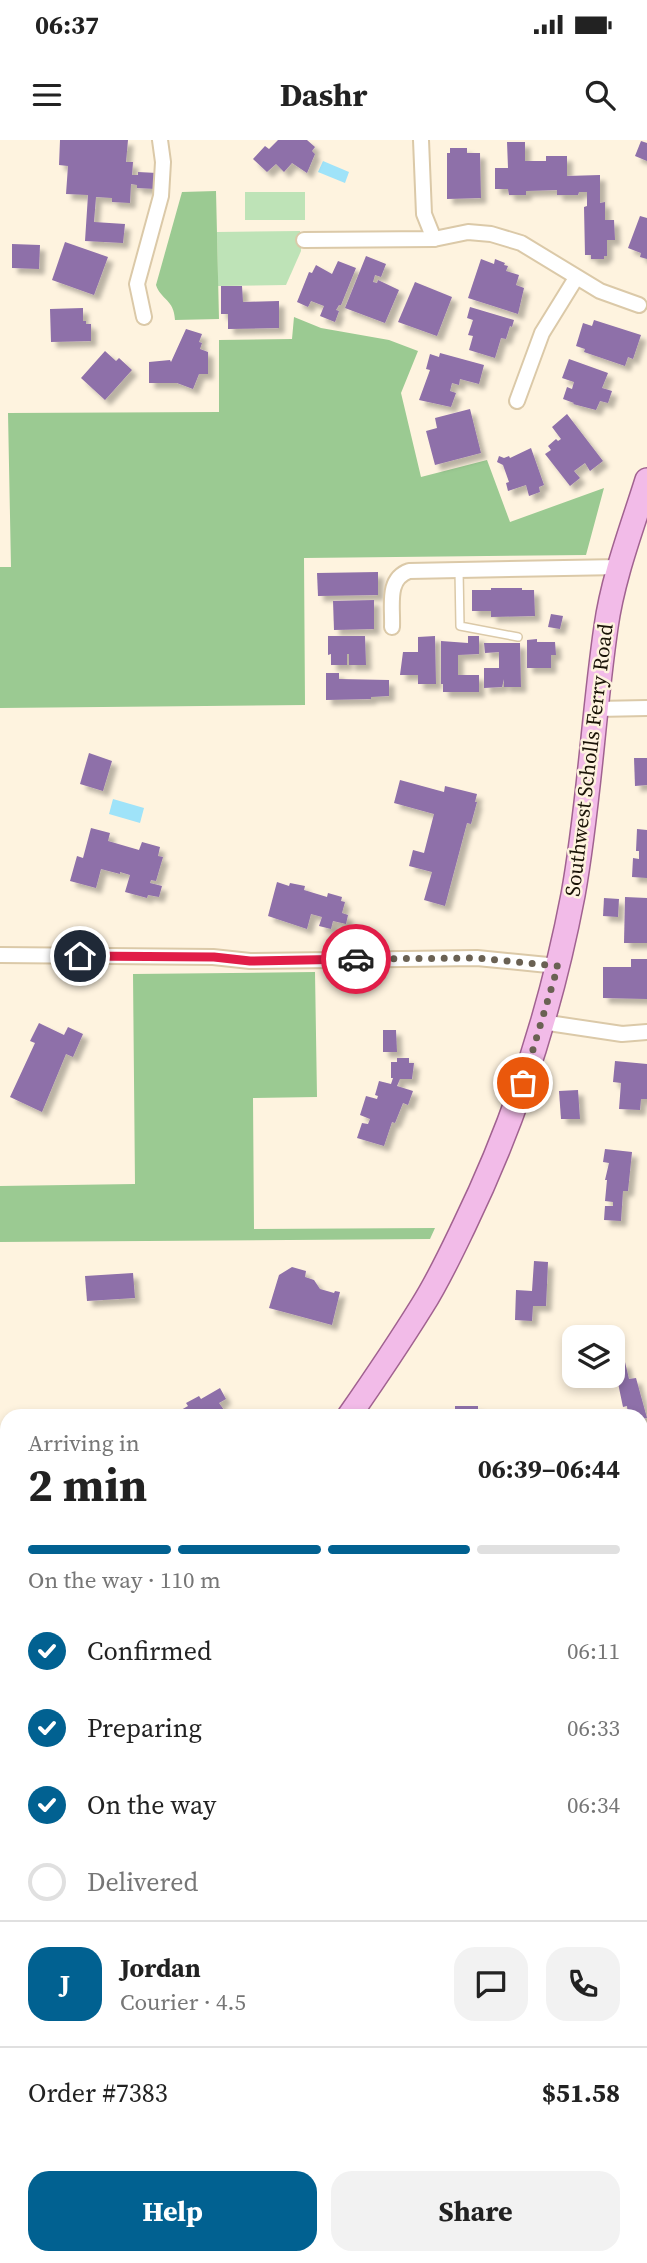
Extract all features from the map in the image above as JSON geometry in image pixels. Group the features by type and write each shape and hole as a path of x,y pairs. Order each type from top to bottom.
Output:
{"main road":[{"name":"Southwest Scholls Ferry Road","path":"354,1409 423,1305 449,1256 497,1152 530,1062 558,966 586,816 606,626 620,568 642,514 647,480"}],"street":[{"path":"144,317 137,284 160,196 163,162 160,140"},
{"path":"421,140 424,214 434,239"},
{"path":"303,240 434,239 468,232 506,237 532,249 600,291 639,305"},
{"path":"517,401 542,333 576,278"},
{"path":"393,627 393,584 400,574 419,569 620,568"},
{"path":"597,709 647,708"},
{"path":"0,955 214,957 250,961 477,958 558,966"},
{"path":"542,1022 622,1034 647,1032"}],"lane":[{"path":"459,569 460,626 518,637"}],"green space":[{"path":"216,191 219,319 175,320 170,304 156,285 182,192"},
{"path":"245,192 305,192 305,220 245,220"},
{"path":"300,231 301,251 286,285 218,286 217,232"},
{"path":"294,317 321,328 389,340 418,351 401,393 421,477 487,460 510,522 604,488 586,555 304,558 305,705 0,708 0,567 11,567 8,413 219,412 219,340 292,339"},
{"path":"315,972 317,1097 253,1098 254,1229 435,1228 430,1239 0,1242 0,1186 135,1184 133,974"}],"water":[{"path":"323,161 349,172 345,183 318,172"},
{"path":"113,799 144,808 140,823 109,814"}],"building":[{"path":"60,140 128,140 126,162 133,162 132,175 138,175 138,172 157,173 156,189 137,188 137,185 131,184 130,203 112,202 112,198 96,197 94,222 125,224 123,243 85,241 88,195 66,194 68,166 59,165"},
{"path":"278,140 307,140 315,147 307,173 292,163 284,172 276,164 267,172 253,159 265,146 269,149"},
{"path":"641,141 647,143 647,161 635,156"},
{"path":"507,142 525,142 525,161 546,161 546,156 567,156 567,176 600,175 600,203 605,202 605,220 614,220 615,240 607,240 607,256 604,256 604,259 591,259 591,255 585,255 584,207 587,206 587,192 557,195 557,190 526,191 526,195 509,195 508,189 495,189 495,168 508,168"},
{"path":"450,148 467,148 467,153 480,153 481,198 447,199 447,153 450,153"},
{"path":"640,216 647,218 647,259 640,257 641,253 628,248"},
{"path":"65,242 108,257 94,295 52,280"},
{"path":"12,244 40,245 39,269 12,268"},
{"path":"366,256 386,264 381,277 375,275 373,282 377,283 378,280 399,290 385,323 345,308"},
{"path":"481,259 494,264 495,259 505,263 504,265 508,266 506,271 519,275 516,285 524,288 518,314 468,298"},
{"path":"338,261 356,268 341,305 336,310 339,311 335,322 320,316 324,306 311,301 308,307 297,302 309,272 312,273 316,265 332,274"},
{"path":"415,282 452,297 437,336 398,322"},
{"path":"221,286 242,286 243,302 279,301 279,328 228,329 228,314 221,314"},
{"path":"470,307 514,320 506,339 501,338 495,358 469,350 473,336 468,335 473,320 467,318"},
{"path":"83,308 83,321 91,324 91,341 51,342 50,309"},
{"path":"594,320 641,335 633,359 628,357 625,366 584,352 585,349 576,346 583,323 592,326"},
{"path":"186,329 202,334 200,349 208,352 208,374 199,374 193,389 177,383 149,383 149,362 171,362"},
{"path":"105,351 116,361 119,358 132,370 105,400 81,378"},
{"path":"440,353 484,365 479,384 460,379 459,385 452,383 450,391 456,393 451,407 419,400 430,370 426,369 430,354 439,357"},
{"path":"569,359 608,373 602,388 612,391 608,403 600,401 596,410 563,399 567,387 572,389 574,382 562,378"},
{"path":"470,409 481,453 435,465 426,431 437,428 435,418"},
{"path":"567,414 603,461 590,471 585,463 574,471 580,478 570,486 545,454 551,450 548,446 556,439 561,439 552,427"},
{"path":"531,448 544,485 539,487 540,492 529,496 526,485 508,491 506,483 509,482 503,465 497,462 499,456 510,458"},
{"path":"378,572 378,595 318,596 317,573"},
{"path":"472,590 534,590 535,616 491,617 491,611 472,611"},
{"path":"374,600 374,629 334,630 333,601"},
{"path":"551,614 563,616 560,629 548,627"},
{"path":"328,636 365,636 366,665 349,665 347,654 347,665 331,665"},
{"path":"435,636 436,684 418,684 418,675 400,675 403,652 418,652 418,637"},
{"path":"468,636 479,636 479,654 458,655 458,675 479,675 479,692 443,692 441,641 468,643"},
{"path":"537,639 537,642 555,642 556,655 551,655 551,668 527,668 527,640"},
{"path":"484,643 520,643 521,687 504,687 504,679 502,687 484,688 484,668 499,668 499,652 485,653"},
{"path":"326,673 339,673 339,679 389,680 389,696 326,700"},
{"path":"89,753 112,761 103,791 80,784"},
{"path":"634,758 647,758 647,785 635,786"},
{"path":"400,780 444,792 445,786 477,794 471,824 467,823 445,906 424,900 432,872 409,866 413,850 424,853 434,814 394,803"},
{"path":"91,828 110,833 108,841 139,850 142,842 160,847 158,856 163,857 156,881 151,880 150,883 162,886 159,897 148,895 147,898 125,892 130,875 120,872 101,869 96,888 70,881 77,856 83,858"},
{"path":"637,829 647,830 647,878 632,877 633,858 639,859 639,851 636,851"},
{"path":"277,882 289,886 290,883 305,886 304,890 327,897 328,893 342,897 341,901 345,902 342,913 348,915 346,924 333,921 331,929 319,926 322,917 311,914 307,929 268,916"},
{"path":"625,897 647,898 647,943 624,943"},
{"path":"604,898 619,899 618,917 603,916"},
{"path":"631,959 647,959 647,999 603,998 603,967 631,967"},
{"path":"39,1023 64,1035 68,1027 83,1034 73,1057 66,1054 42,1112 10,1097 35,1043 30,1041"},
{"path":"383,1030 396,1030 397,1052 383,1052"},
{"path":"397,1058 409,1058 409,1063 414,1063 412,1079 400,1079 397,1086 413,1091 408,1105 403,1103 395,1123 392,1122 384,1146 357,1138 362,1123 368,1124 370,1119 360,1115 366,1096 377,1099 378,1096 375,1095 379,1081 391,1084 391,1062 397,1062"},
{"path":"615,1061 647,1064 647,1099 641,1099 640,1110 619,1109 621,1083 613,1082"},
{"path":"578,1090 580,1119 561,1119 559,1091"},
{"path":"605,1149 632,1152 628,1191 623,1191 621,1221 604,1220 605,1206 613,1206 613,1202 605,1201 605,1180 609,1163 603,1162"},
{"path":"534,1261 548,1262 546,1306 533,1306 532,1321 515,1320 516,1290 532,1291"},
{"path":"292,1267 306,1271 305,1277 314,1280 320,1289 340,1292 332,1325 269,1308 279,1275"},
{"path":"133,1273 135,1298 87,1301 85,1276"},
{"path":"625,1362 629,1379 636,1378 645,1409 623,1407 619,1388 625,1388"},
{"path":"220,1388 226,1399 219,1403 223,1409 183,1409 188,1406 186,1403 199,1396 201,1399"},
{"path":"455,1406 478,1406 478,1409 455,1409"}],"way so far":[{"path":"356,959 477,958 558,966 523,1083"}],"route":[{"path":"80,956 214,957 250,961 356,959"}]}
